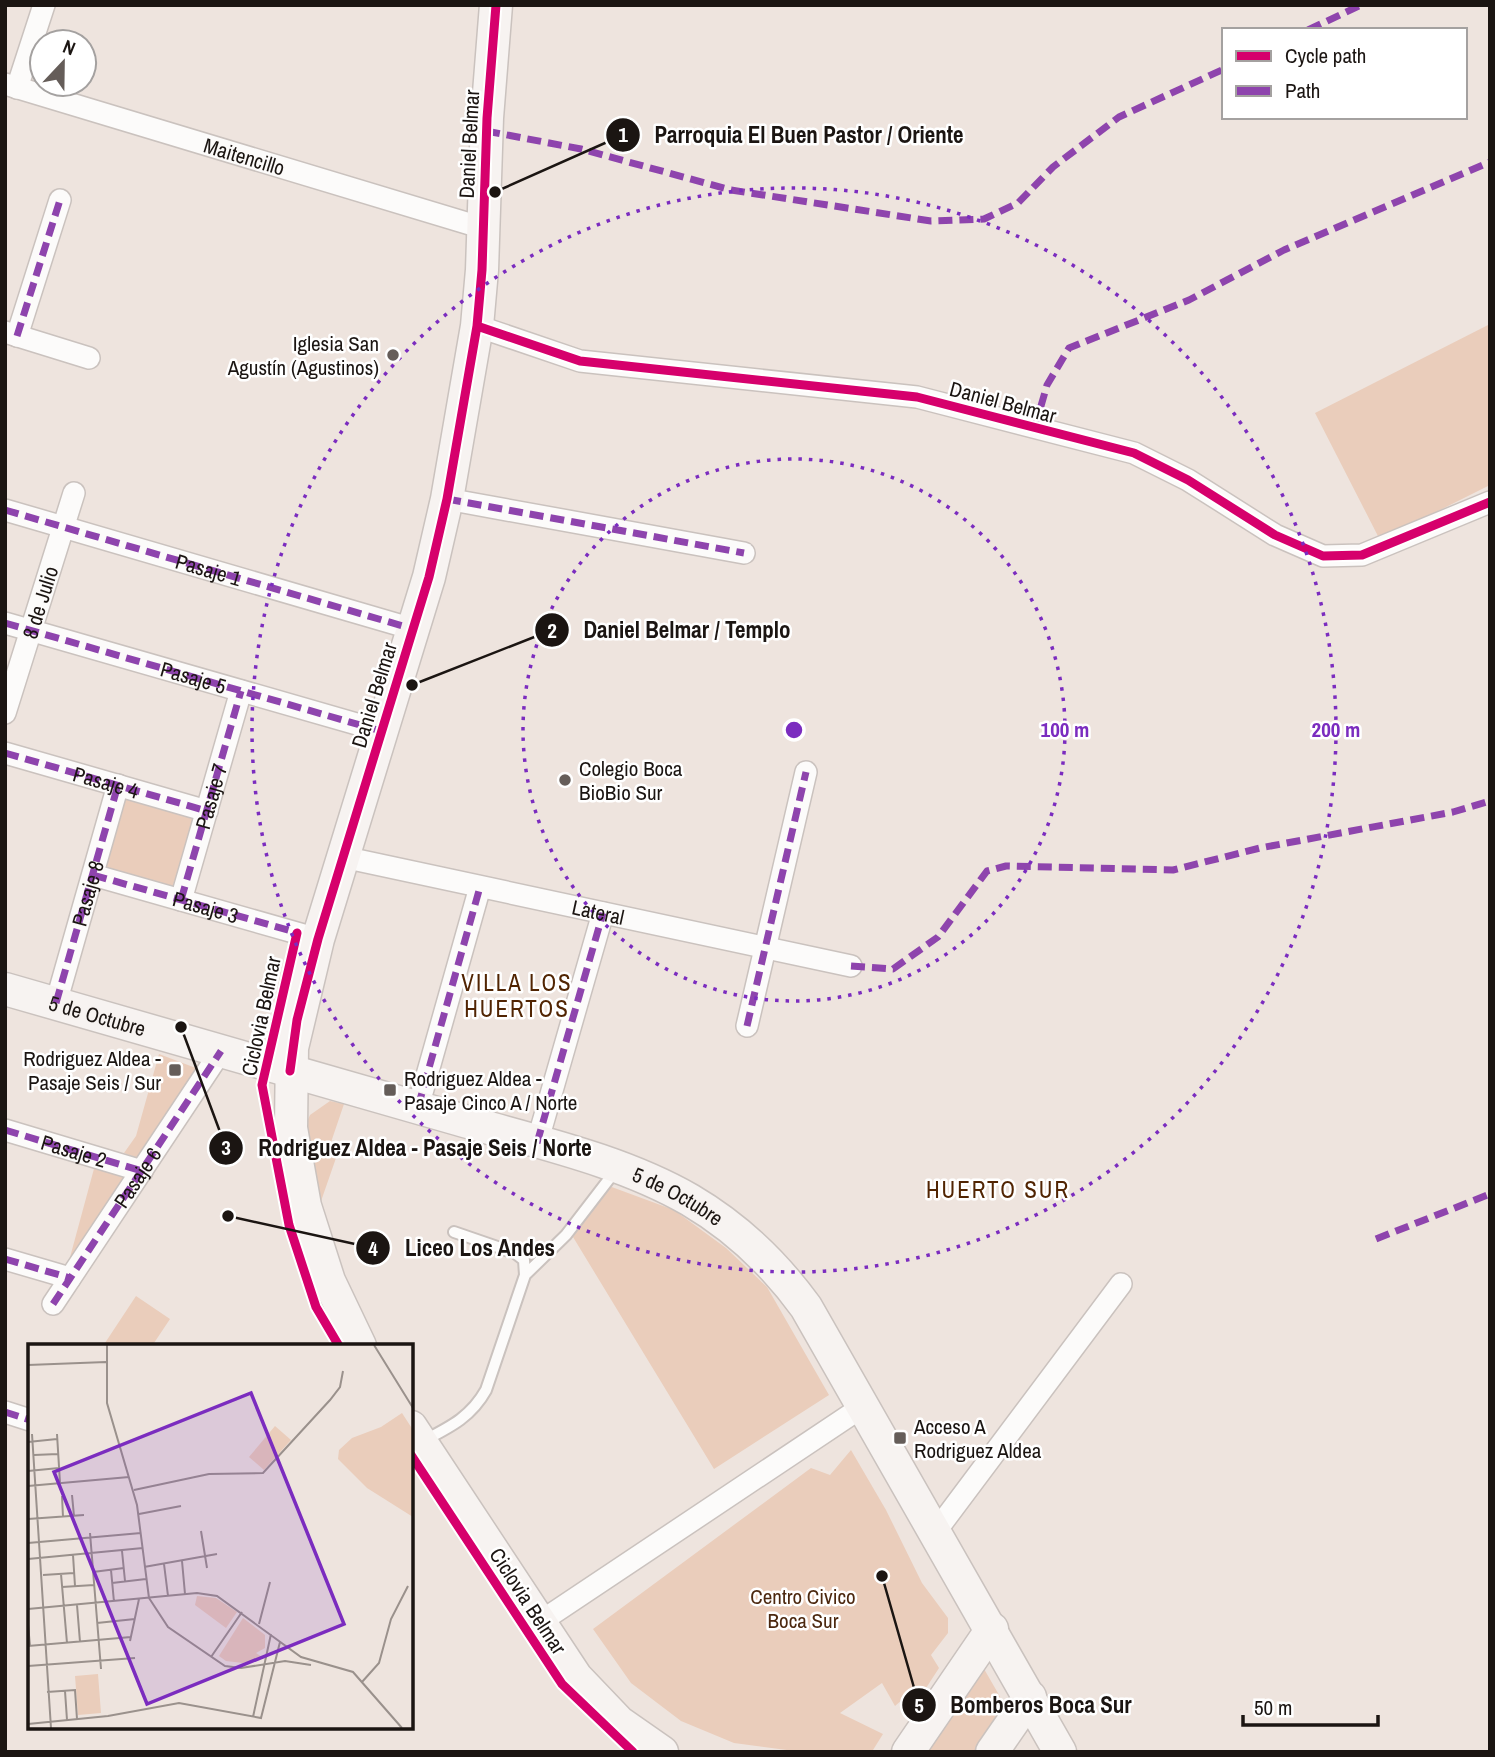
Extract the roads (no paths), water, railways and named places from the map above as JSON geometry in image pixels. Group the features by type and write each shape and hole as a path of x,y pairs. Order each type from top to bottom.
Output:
{"main road":[{"name":"Daniel Belmar","path":"359,1344 341,1311 315,1244 291,1128 290,1071 295,1028 318,939 413,629 447,499 477,326 486,118 496,5"},
{"name":"5 de Octubre","path":"5,989 343,1084 618,1168 690,1200 742,1235 765,1257 806,1307 865,1405 1030,1696"},
{"path":"291,1128 303,1108 312,1100 343,1084"},
{"path":"416,1435 590,1693 629,1731 662,1752"},
{"path":"908,1752 992,1629"},
{"path":"992,1752 1030,1696 1060,1752"}],"street":[{"path":"11,86 44,5"},
{"name":"Maitencillo","path":"11,86 483,228"},
{"path":"61,200 11,334 89,358"},
{"name":"Daniel Belmar","path":"477,326 580,361 917,397 1134,453 1188,480 1275,534 1323,556 1362,555 1490,502"},
{"name":"8 de Julio","path":"5,713 74,493"},
{"path":"447,499 744,553"},
{"name":"Pasaje 1","path":"5,510 413,629"},
{"name":"Pasaje 5","path":"5,623 381,731"},
{"name":"Pasaje 7","path":"181,900 241,691"},
{"name":"Pasaje 4","path":"5,753 207,811"},
{"path":"747,1026 806,772"},
{"name":"Pasaje 8","path":"56,1003 118,785"},
{"name":"Lateral","path":"343,857 851,967"},
{"name":"Pasaje 3","path":"93,875 318,939"},
{"path":"418,1107 480,887"},
{"path":"537,1143 603,913"},
{"name":"Pasaje 6","path":"53,1304 221,1051"},
{"name":"Pasaje 2","path":"5,1130 142,1171"},
{"path":"5,1259 70,1278"},
{"path":"936,1531 1121,1284"},
{"path":"540,1622 865,1405"},
{"path":"5,1412 28,1419"}],"lane":[{"path":"525,1275 566,1235 618,1168"},
{"path":"416,1435 468,1417 477,1405 486,1390 525,1275 524,1260 515,1253 454,1232"}],"place":[{"name":"Parroquia El Buen Pastor / Oriente","path":"495,192"},
{"name":"Iglesia San Agustín (Agustinos)","path":"393,355"},
{"name":"Daniel Belmar / Templo","path":"412,685"},
{"name":"Colegio Boca BioBio Sur","path":"565,780"},
{"name":"Rodriguez Aldea - Pasaje Seis / Norte","path":"181,1027"},
{"name":"Rodriguez Aldea - Pasaje Seis / Sur","path":"175,1070"},
{"name":"Rodriguez Aldea - Pasaje Cinco A / Norte","path":"390,1090"},
{"name":"Liceo Los Andes","path":"228,1216"},
{"name":"Acceso A Rodriguez Aldea","path":"900,1438"},
{"name":"Bomberos Boca Sur","path":"882,1576"}],"district":[{"name":"VILLA LOS HUERTOS","path":"517,995"},
{"name":"HUERTO SUR","path":"998,1189"}],"park label":[{"name":"Centro Civico Boca Sur","path":"803,1608"}]}
